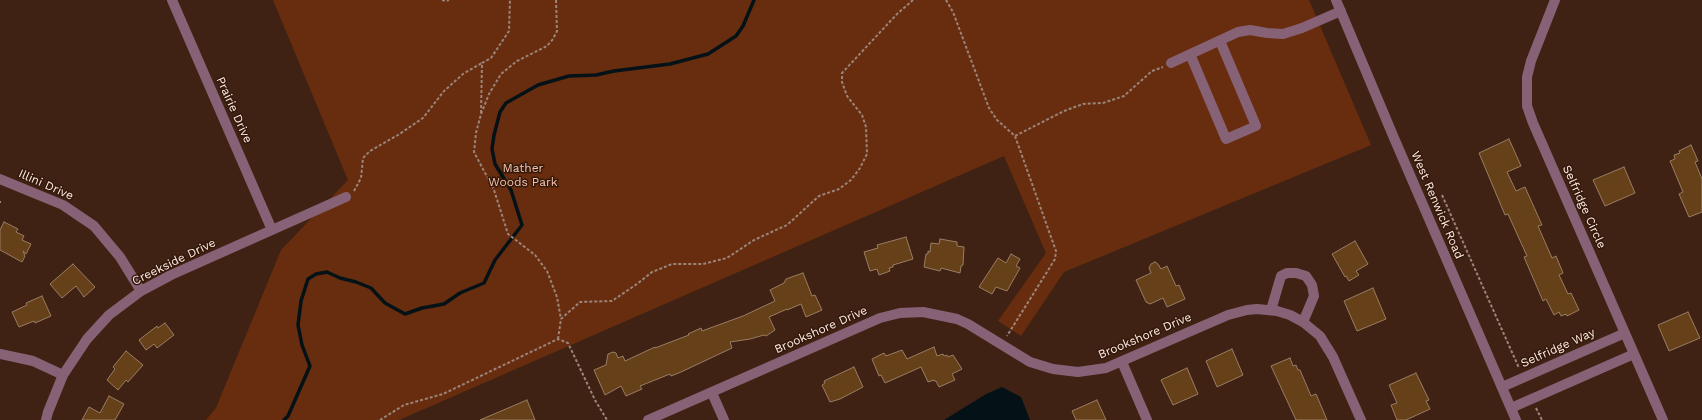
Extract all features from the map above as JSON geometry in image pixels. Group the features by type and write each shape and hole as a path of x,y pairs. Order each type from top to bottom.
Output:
{"street":[{"name":"Prairie Drive","path":"172,0 272,230"},
{"name":"West Renwick Road","path":"1336,0 1516,420"},
{"name":"Selfridge Circle","path":"1555,0 1531,61 1527,77 1527,106 1536,130 1663,420"},
{"path":"1171,63 1238,32 1250,30 1284,34 1341,11"},
{"path":"1190,54 1226,139 1256,126 1220,41"},
{"name":"Illini Drive","path":"0,179 63,205 94,226 120,257 141,291"},
{"name":"Creekside Drive","path":"46,420 63,375 87,339 109,315 141,291 171,275 346,197"},
{"path":"1271,310 1281,276 1287,273 1296,273 1306,276 1312,284 1314,296 1303,322"},
{"name":"Brookshore Drive","path":"648,420 880,318 900,313 934,313 957,319 968,324 1030,362 1053,369 1078,372 1106,368 1122,362 1228,314 1247,310 1271,310 1290,315 1303,322 1320,336 1327,346 1361,420"},
{"name":"Selfridge Way","path":"1502,387 1625,333"},
{"path":"0,354 33,361 63,375"},
{"path":"1511,408 1634,354"},
{"path":"1122,362 1147,420"},
{"path":"712,393 724,420"}],"path":[{"path":"442,0 449,0"},
{"path":"346,197 352,194 361,178 363,158 370,151 398,135 423,118 444,91 463,74 491,58 509,31 510,0"},
{"path":"556,0 557,31 553,39 547,46 517,61 501,74 489,94 481,114 476,133 474,152 494,190 508,234 535,255 547,271 557,297 561,319 558,339"},
{"path":"561,319 580,302 612,301 652,272 672,264 704,264 727,258 754,240 787,225 819,196 839,189 851,180 860,168 867,154 866,127 862,115 847,96 842,82 842,73 897,14 913,0"},
{"path":"946,0 953,12 990,108 997,120 1015,136 1056,251 1055,259 1005,339"},
{"path":"481,114 482,63"},
{"path":"1015,136 1064,111 1083,104 1103,103 1124,96 1152,71 1171,63"},
{"path":"1442,195 1523,378"},
{"path":"380,420 404,405 443,394 558,339 568,343 595,400 607,420"},
{"path":"1532,399 1542,420"}],"green space":[{"name":"Mather Woods Park","path":"273,0 1309,0 1371,145 1064,272 1021,336 998,321 1046,253 1004,156 399,420 206,420 216,408 281,250 348,180"}],"shaded area":[{"path":"1002,387 1021,397 1030,420 944,420 986,394"}],"building":[{"path":"1509,139 1521,166 1507,172 1516,191 1525,187 1542,225 1538,226 1548,249 1552,258 1556,256 1563,273 1559,275 1568,294 1571,293 1579,310 1567,316 1566,314 1561,316 1559,312 1554,315 1546,299 1543,301 1524,257 1527,256 1508,214 1505,215 1479,153"},
{"path":"1691,145 1698,161 1695,162 1702,179 1702,212 1689,217 1679,194 1683,192 1670,161 1675,159 1674,155 1680,153 1679,151"},
{"path":"1624,167 1635,193 1605,206 1593,180"},
{"path":"4,222 18,229 16,232 24,236 22,240 31,244 26,254 23,251 25,256 22,262 0,250 0,230"},
{"path":"906,237 913,259 893,265 893,267 889,268 890,271 879,275 877,269 870,271 864,252 878,248 877,245"},
{"path":"940,239 957,242 957,246 964,247 963,265 961,266 960,273 941,268 940,271 924,267 926,254 928,254 928,251 930,252 931,243 939,244"},
{"path":"1355,241 1368,264 1356,271 1359,275 1349,281 1346,276 1345,277 1332,254"},
{"path":"1011,254 1020,259 1016,266 1020,268 1007,291 996,287 992,294 979,287 998,258 1006,263"},
{"path":"1155,262 1161,269 1167,266 1176,286 1179,285 1185,299 1167,307 1163,298 1150,304 1146,302 1136,280 1151,273 1149,268 1151,264"},
{"path":"73,264 95,287 84,297 76,286 62,298 50,284"},
{"path":"803,273 812,296 815,295 822,310 806,317 801,304 787,309 769,317 775,330 766,336 764,335 730,342 732,348 681,372 671,376 670,374 640,386 642,389 626,396 621,386 605,395 594,370 606,365 608,354 613,352 616,353 618,358 623,356 625,361 655,347 689,335 688,334 701,328 702,331 743,316 775,301 770,290 784,283 786,279"},
{"path":"1373,288 1386,319 1357,331 1344,301"},
{"path":"42,296 51,316 35,323 34,321 19,327 12,312 27,305 26,303"},
{"path":"1688,312 1700,338 1669,351 1658,325"},
{"path":"165,323 174,335 157,348 154,344 146,350 139,340 157,326 158,328"},
{"path":"934,347 937,356 943,354 944,356 947,355 948,357 953,355 962,369 952,374 955,380 939,387 934,380 928,382 921,367 885,383 881,375 879,376 872,359 884,353 886,356 902,350 907,359"},
{"path":"1232,349 1243,375 1217,387 1206,361"},
{"path":"126,351 143,365 128,382 126,380 118,390 107,380 115,369 113,367"},
{"path":"1290,358 1293,366 1296,365 1298,370 1300,370 1311,396 1316,394 1327,420 1296,420 1271,366"},
{"path":"854,367 863,387 840,399 830,402 822,385 825,383 824,381"},
{"path":"1187,368 1198,394 1173,405 1161,380"},
{"path":"1416,373 1429,400 1426,401 1430,409 1406,420 1397,420 1391,405 1397,403 1389,385"},
{"path":"109,396 124,404 115,420 82,420 89,407 100,413"},
{"path":"527,400 535,420 480,420"},
{"path":"1097,400 1106,420 1076,420 1072,411"}],"waterway":[{"path":"284,420 288,416 310,366 302,345 298,325 301,301 308,279 316,274 327,272 340,278 356,282 371,288 385,303 405,314 422,308 444,304 460,293 484,283 495,260 522,225 511,190 495,164 492,149 500,112 506,103 538,85 569,76 596,75 614,71 670,64 708,54 736,36 743,26 754,0"}]}
